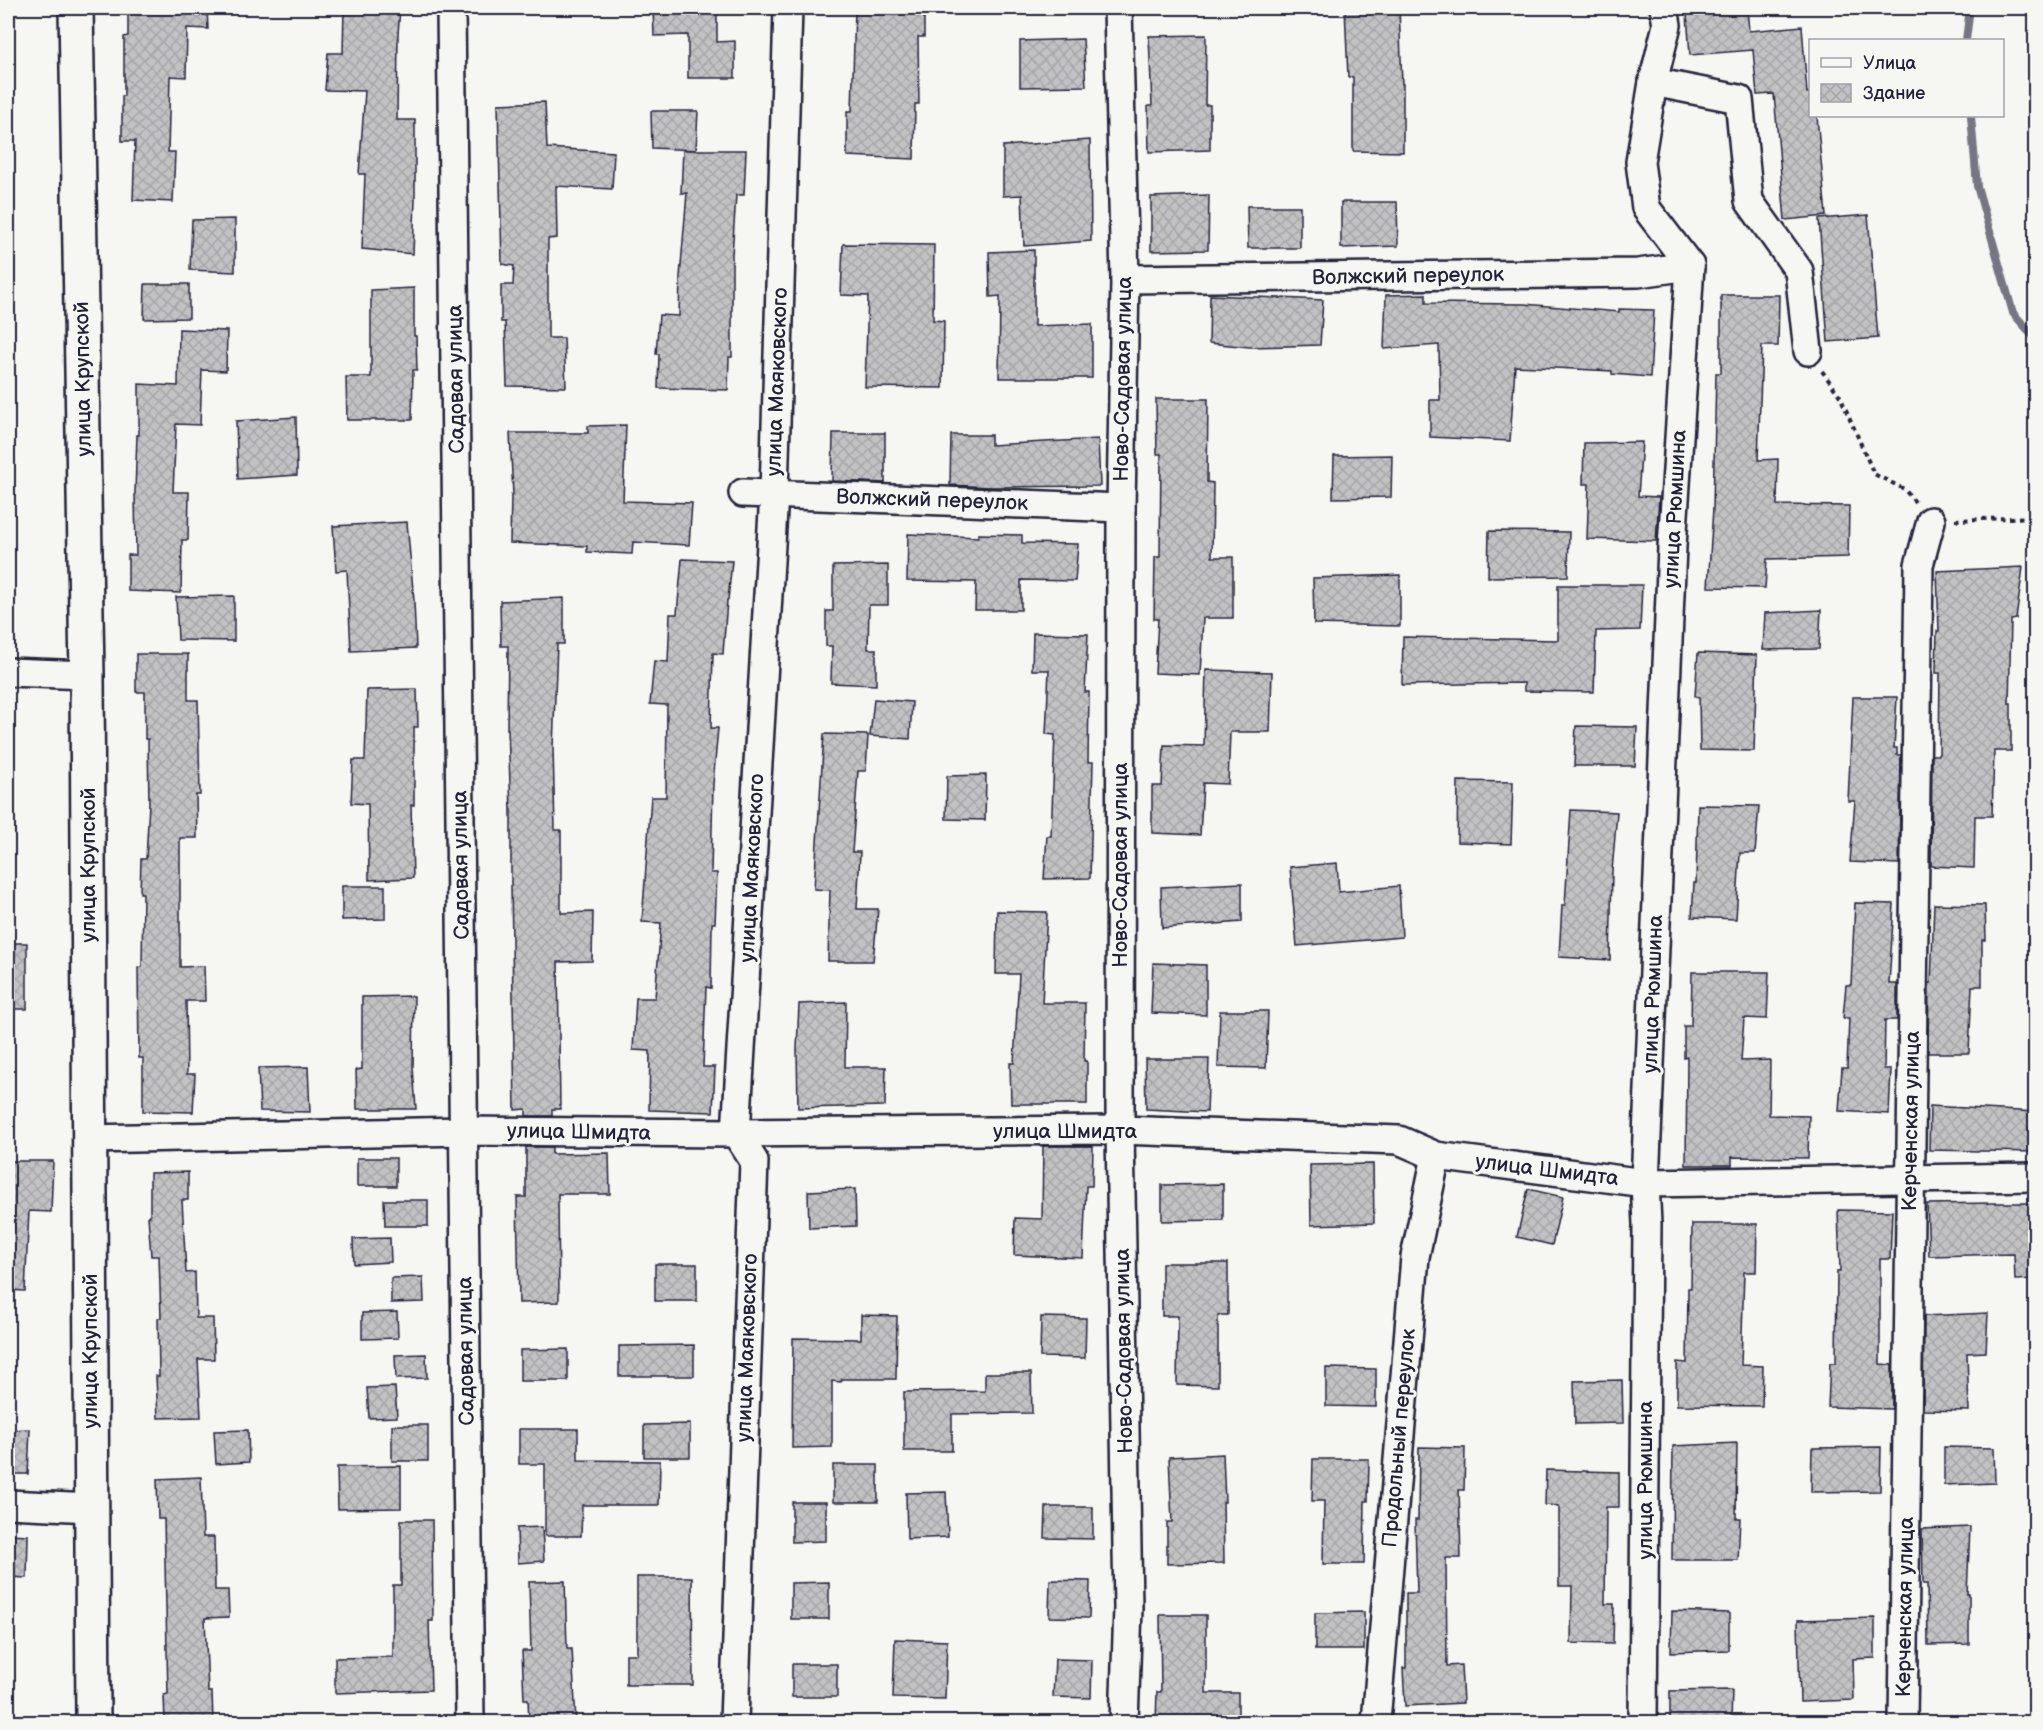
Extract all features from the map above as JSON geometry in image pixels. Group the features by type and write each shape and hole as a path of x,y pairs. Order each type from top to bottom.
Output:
{"main road":[{"name":"улица Крупской","path":"76,8 87,675 93,1722"}],"street":[{"name":"Садовая улица","path":"451,8 470,1722"},
{"name":"улица Маяковского","path":"734,1722 754,1161 736,1133 774,494 788,8"},
{"name":"Ново-Садовая улица","path":"1118,8 1125,279 1120,508 1120,1130 1128,1608 1124,1722"},
{"path":"1664,8 1667,25 1653,82 1640,162 1646,208 1690,267"},
{"path":"1653,82 1739,99 1749,201 1798,271 1808,351"},
{"name":"Волжский переулок","path":"1125,279 1638,273 1690,267"},
{"name":"улица Рюмшина","path":"1643,1722 1647,1224 1645,1183 1672,547 1690,267"},
{"name":"Волжский переулок","path":"743,493 1120,508"},
{"name":"Керченская улица","path":"1903,1722 1919,565 1930,521"},
{"path":"8,672 87,675"},
{"name":"улица Шмидта","path":"89,1139 464,1131 736,1133 1120,1130 1399,1140 1436,1156 1645,1183 2036,1177"},
{"name":"Продольный переулок","path":"1376,1722 1415,1257 1436,1156"},
{"path":"8,1504 91,1508"}],"path":[{"path":"1808,351 1840,396 1874,474 1904,489 1930,521 2036,517"}],"building":[{"path":"128,8 207,8 208,29 187,28 186,77 170,76 168,152 175,152 173,202 133,200 135,141 122,141 124,37 128,36"},
{"path":"344,8 400,8 397,120 415,120 413,254 362,249 365,174 359,174 365,91 325,90 328,53 343,53"},
{"path":"653,8 717,8 717,42 735,41 735,78 688,78 688,35 654,36"},
{"path":"855,8 924,8 924,37 918,37 919,104 915,104 914,159 847,156 847,111 852,111"},
{"path":"1345,8 1399,8 1403,84 1403,152 1353,151 1353,77 1348,77"},
{"path":"1747,9 1749,31 1802,26 1807,93 1809,92 1809,117 1817,117 1826,216 1785,220 1774,94 1757,95 1753,50 1690,55 1687,14"},
{"path":"1206,35 1205,105 1210,105 1210,150 1149,152 1148,106 1152,106 1149,36"},
{"path":"1083,39 1086,86 1020,87 1020,41"},
{"path":"545,102 547,148 614,152 612,189 556,186 557,238 548,239 548,338 564,338 566,387 507,386 505,322 501,322 501,285 513,285 514,266 502,264 498,104"},
{"path":"651,111 698,111 696,150 652,148"},
{"path":"1090,140 1091,241 1024,246 1022,195 1003,196 1003,146"},
{"path":"683,150 746,150 744,195 736,195 732,255 732,357 729,357 728,390 658,388 659,354 656,354 659,315 679,316 687,193 681,193"},
{"path":"1209,195 1208,250 1151,251 1151,197"},
{"path":"1341,202 1397,202 1398,246 1341,248"},
{"path":"1247,206 1300,206 1300,248 1248,248"},
{"path":"1868,215 1878,338 1828,342 1819,219"},
{"path":"235,219 235,272 190,270 192,220"},
{"path":"843,244 934,245 933,320 944,321 943,388 865,387 868,296 841,295"},
{"path":"1034,250 1034,326 1092,324 1092,378 999,378 1000,296 990,297 989,252"},
{"path":"145,284 189,284 189,318 144,319"},
{"path":"414,288 417,370 413,370 412,420 347,420 346,377 371,377 371,290"},
{"path":"1426,294 1426,303 1524,304 1619,312 1619,309 1654,310 1650,377 1612,374 1612,371 1515,366 1510,441 1430,437 1430,400 1440,400 1439,345 1384,349 1386,295"},
{"path":"1210,295 1323,300 1320,345 1250,347 1209,343"},
{"path":"1721,295 1779,295 1778,346 1762,346 1758,460 1778,459 1777,505 1849,506 1848,557 1767,559 1765,588 1708,587 1713,508 1716,373 1721,373"},
{"path":"179,329 227,331 226,371 202,370 200,425 176,424 173,492 189,492 188,540 182,540 181,593 128,591 128,555 136,555 135,492 137,435 139,435 139,384 178,386"},
{"path":"1156,399 1208,399 1207,482 1213,483 1212,557 1233,557 1233,618 1203,618 1200,675 1155,673 1158,619 1154,619 1155,557 1160,557 1161,454 1157,454"},
{"path":"296,417 297,475 238,479 236,421"},
{"path":"626,425 623,501 692,503 689,545 633,542 632,554 587,552 587,546 510,543 511,495 513,495 510,433 588,433 588,426"},
{"path":"833,433 885,433 885,483 832,481"},
{"path":"951,435 991,435 991,445 1098,439 1100,486 950,485"},
{"path":"1642,442 1638,496 1659,497 1656,541 1587,539 1589,484 1583,484 1584,443"},
{"path":"1392,455 1391,497 1333,498 1334,456"},
{"path":"407,522 416,648 351,651 347,570 336,571 333,526"},
{"path":"1489,531 1569,532 1568,576 1488,577"},
{"path":"908,534 978,537 978,534 1022,535 1022,543 1078,544 1075,581 1021,580 1021,610 975,610 976,582 907,581"},
{"path":"682,559 732,561 723,654 713,653 711,728 718,728 713,784 711,873 717,873 715,923 712,923 711,988 706,987 703,1067 715,1067 713,1112 649,1110 650,1051 633,1050 636,998 655,998 661,923 642,922 651,797 666,797 667,705 650,704 654,661 668,662 670,614 677,614"},
{"path":"888,565 888,605 869,605 868,649 876,649 876,685 831,683 832,646 826,646 826,611 833,611 833,566"},
{"path":"2023,567 2016,619 2011,620 2009,703 2011,703 2011,751 1994,751 1992,816 1975,816 1974,868 1931,866 1932,755 1939,755 1940,673 1936,673 1937,631 1939,631 1937,571"},
{"path":"1400,575 1400,626 1314,624 1313,578"},
{"path":"1558,585 1642,585 1640,630 1596,631 1594,692 1524,691 1524,683 1402,685 1403,637 1558,640"},
{"path":"234,596 234,641 178,640 176,597"},
{"path":"564,598 564,644 557,644 553,748 555,830 561,830 561,913 593,912 592,961 558,962 560,1109 552,1109 552,1116 526,1116 526,1109 515,1110 511,811 507,729 508,646 501,646 500,601"},
{"path":"1821,610 1819,649 1763,650 1765,613"},
{"path":"1033,633 1088,634 1085,692 1089,692 1088,762 1093,762 1090,878 1044,879 1047,836 1051,836 1055,735 1046,734 1049,670 1032,670"},
{"path":"1698,653 1757,655 1754,751 1700,750 1699,697 1695,696"},
{"path":"136,654 188,654 188,700 198,700 200,795 196,795 197,838 180,838 180,967 204,966 205,1001 186,1001 187,1074 195,1074 193,1112 143,1111 143,1058 139,1058 138,968 142,967 141,859 146,859 149,803 145,692 136,692"},
{"path":"1206,670 1272,672 1270,732 1230,732 1228,784 1203,783 1200,835 1152,833 1152,786 1162,786 1164,745 1204,746"},
{"path":"417,689 418,727 414,727 414,805 411,805 413,878 369,880 368,804 351,803 353,760 365,760 367,690"},
{"path":"1853,697 1897,697 1894,748 1897,748 1897,755 1901,755 1899,864 1850,862 1855,801 1848,801"},
{"path":"874,699 912,702 910,739 870,736"},
{"path":"1576,726 1637,727 1635,766 1574,766"},
{"path":"824,734 868,735 866,771 858,771 852,852 860,852 857,909 878,909 873,961 828,961 830,890 814,889"},
{"path":"986,775 985,820 946,819 947,776"},
{"path":"1458,781 1513,782 1511,844 1457,842"},
{"path":"1698,805 1759,806 1755,853 1740,853 1736,919 1692,917 1694,883 1696,883"},
{"path":"1571,810 1617,812 1612,871 1610,960 1559,957"},
{"path":"1337,863 1339,892 1399,886 1402,937 1297,946 1290,867"},
{"path":"1242,883 1242,922 1162,928 1161,887"},
{"path":"342,886 385,886 385,919 342,920"},
{"path":"1855,903 1894,904 1889,984 1897,984 1897,1020 1885,1020 1884,1069 1891,1069 1889,1114 1839,1111 1842,1068 1847,1068 1849,1018 1843,1018 1846,985 1851,985"},
{"path":"1934,904 1985,905 1986,940 1982,940 1982,986 1972,986 1969,1053 1928,1053 1929,983 1931,983"},
{"path":"997,911 1047,912 1042,1003 1085,1003 1084,1061 1087,1061 1087,1104 1011,1104 1010,1063 1014,1063 1019,974 996,974"},
{"path":"8,943 27,943 27,1009 8,1009"},
{"path":"1153,963 1206,965 1206,1015 1151,1013"},
{"path":"1692,972 1769,972 1767,1019 1744,1018 1741,1061 1770,1060 1769,1115 1809,1116 1808,1158 1732,1157 1732,1165 1686,1165 1687,1057 1684,1058 1684,1026 1691,1026"},
{"path":"414,996 413,1067 416,1109 357,1109 356,1070 362,1069 362,997"},
{"path":"846,1002 845,1067 886,1067 885,1106 798,1108 799,1004"},
{"path":"1220,1011 1268,1011 1266,1068 1218,1067"},
{"path":"1145,1059 1209,1059 1207,1112 1146,1109"},
{"path":"308,1067 310,1112 260,1111 258,1068"},
{"path":"1930,1106 2036,1112 2036,1152 1929,1150"},
{"path":"1043,1146 1093,1146 1092,1186 1086,1186 1083,1258 1014,1255 1015,1218 1042,1219"},
{"path":"526,1147 552,1147 552,1154 609,1153 610,1194 558,1194 559,1302 519,1303 517,1197 526,1197"},
{"path":"357,1158 396,1158 396,1186 357,1186"},
{"path":"8,1161 53,1161 51,1212 29,1211 25,1291 8,1290"},
{"path":"1373,1164 1374,1223 1311,1225 1310,1165"},
{"path":"188,1172 188,1200 182,1200 186,1273 195,1272 196,1318 213,1318 214,1359 198,1359 201,1417 158,1418 156,1376 159,1376 158,1318 161,1318 159,1256 151,1256 148,1216 150,1216 150,1173"},
{"path":"1223,1184 1223,1220 1162,1221 1162,1185"},
{"path":"855,1189 856,1226 809,1228 808,1191"},
{"path":"1528,1189 1563,1197 1552,1245 1517,1237"},
{"path":"384,1200 428,1200 428,1226 385,1226"},
{"path":"2036,1203 2036,1279 2015,1280 2014,1254 1929,1256 1927,1204"},
{"path":"1838,1210 1892,1211 1890,1259 1880,1259 1880,1364 1892,1365 1892,1409 1828,1407 1830,1363 1836,1363 1837,1271 1840,1271"},
{"path":"1692,1224 1757,1224 1756,1272 1744,1272 1741,1365 1763,1366 1762,1406 1677,1405 1677,1362 1687,1363"},
{"path":"390,1238 391,1262 354,1264 353,1239"},
{"path":"1162,1263 1228,1263 1228,1315 1218,1315 1218,1386 1177,1385 1178,1316 1162,1316"},
{"path":"655,1264 697,1264 697,1301 655,1301"},
{"path":"423,1277 424,1302 391,1303 391,1278"},
{"path":"397,1312 398,1338 362,1339 362,1313"},
{"path":"1988,1313 1986,1352 1967,1353 1969,1411 1923,1410 1924,1316"},
{"path":"861,1315 897,1316 896,1379 832,1381 832,1447 792,1448 793,1338 861,1339"},
{"path":"1041,1317 1086,1318 1085,1358 1040,1357"},
{"path":"694,1345 694,1376 619,1376 619,1346"},
{"path":"568,1349 568,1381 520,1381 520,1350"},
{"path":"426,1354 427,1378 396,1379 395,1355"},
{"path":"1326,1368 1376,1369 1376,1407 1326,1406"},
{"path":"985,1373 1031,1373 1032,1413 952,1414 952,1451 904,1451 904,1392 985,1391"},
{"path":"1622,1380 1623,1423 1575,1424 1574,1381"},
{"path":"395,1387 397,1417 369,1418 367,1388"},
{"path":"690,1424 690,1457 644,1457 644,1425"},
{"path":"392,1425 428,1425 428,1461 392,1461"},
{"path":"30,1429 28,1474 8,1474 8,1430"},
{"path":"519,1429 578,1429 578,1460 660,1461 659,1505 582,1505 581,1536 545,1536 545,1464 519,1464"},
{"path":"248,1430 249,1462 216,1464 214,1431"},
{"path":"1737,1443 1736,1518 1740,1518 1738,1560 1672,1560 1673,1446"},
{"path":"1419,1447 1465,1448 1464,1490 1459,1490 1461,1558 1446,1558 1447,1666 1461,1665 1463,1703 1405,1706 1403,1668 1406,1668 1406,1593 1417,1593 1415,1520 1418,1520"},
{"path":"1881,1447 1880,1491 1811,1492 1812,1448"},
{"path":"1944,1447 1994,1448 1995,1483 1944,1485"},
{"path":"1223,1454 1224,1563 1167,1564 1167,1522 1172,1522 1169,1457"},
{"path":"1313,1459 1369,1459 1368,1501 1365,1501 1364,1564 1323,1564 1324,1501 1312,1501"},
{"path":"833,1465 878,1465 878,1502 833,1502"},
{"path":"401,1466 401,1508 338,1509 337,1467"},
{"path":"1546,1470 1619,1472 1619,1507 1606,1507 1605,1604 1614,1604 1613,1644 1571,1643 1572,1586 1559,1586 1559,1506 1545,1505"},
{"path":"201,1477 203,1537 214,1537 215,1590 228,1590 229,1617 205,1618 208,1692 212,1692 213,1722 165,1722 164,1695 168,1694 164,1519 158,1519 157,1479"},
{"path":"946,1492 948,1537 907,1539 906,1493"},
{"path":"792,1502 826,1502 826,1541 792,1542"},
{"path":"1046,1507 1093,1507 1093,1539 1045,1538"},
{"path":"401,1520 432,1520 433,1621 429,1621 431,1690 335,1693 335,1658 393,1657 393,1585 401,1585"},
{"path":"542,1527 544,1561 518,1563 517,1528"},
{"path":"1970,1527 1967,1594 1969,1594 1969,1644 1928,1645 1927,1584 1923,1584 1922,1529"},
{"path":"8,1534 28,1535 27,1578 8,1577"},
{"path":"637,1577 692,1577 693,1685 626,1685 626,1654 637,1654"},
{"path":"1050,1580 1090,1581 1089,1618 1049,1617"},
{"path":"565,1581 567,1649 572,1649 576,1722 529,1722 528,1699 524,1699 522,1651 531,1651 529,1582"},
{"path":"829,1582 829,1619 791,1619 791,1583"},
{"path":"1672,1611 1729,1613 1729,1650 1671,1652"},
{"path":"1364,1612 1364,1650 1315,1650 1315,1613"},
{"path":"1160,1615 1206,1615 1206,1693 1238,1693 1238,1722 1156,1722 1157,1692 1161,1692"},
{"path":"1875,1618 1875,1658 1853,1659 1854,1700 1800,1702 1798,1620"},
{"path":"895,1639 947,1641 945,1699 893,1698"},
{"path":"1055,1659 1092,1660 1091,1698 1053,1697"},
{"path":"792,1664 837,1664 837,1697 792,1697"},
{"path":"1732,1690 1731,1722 1670,1722 1670,1691"}],"waterway":[{"path":"1966,39 1970,8"},
{"path":"1971,117 1977,186 2013,313 2036,339"}]}
